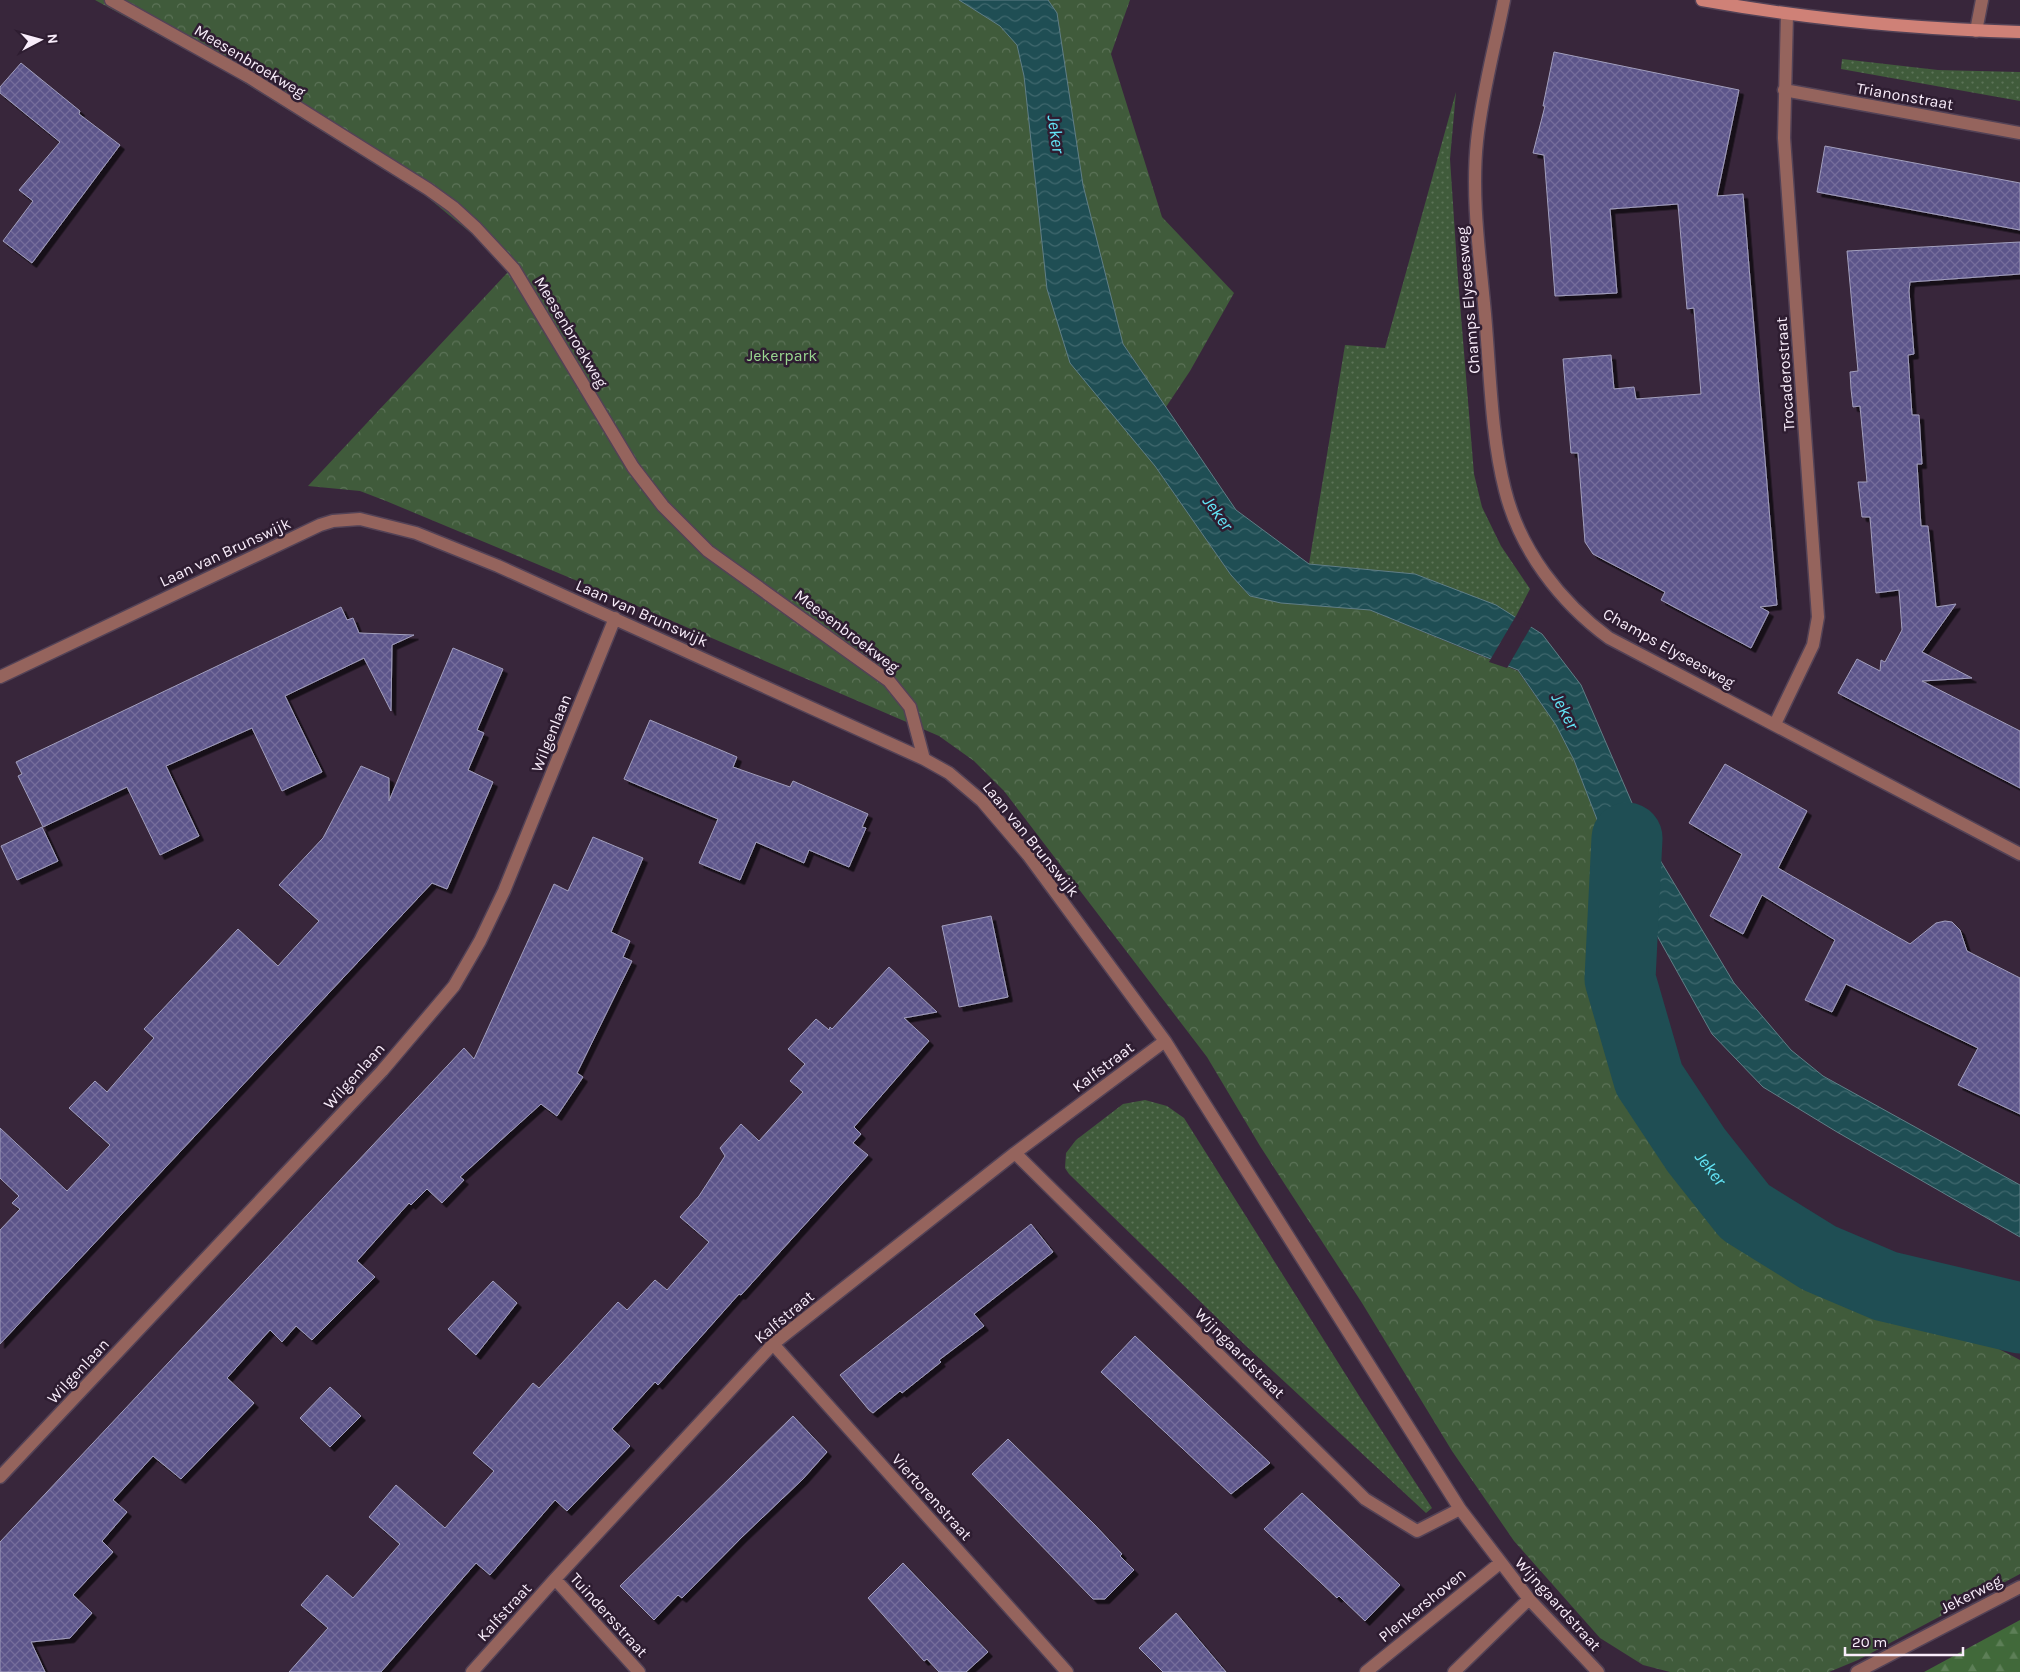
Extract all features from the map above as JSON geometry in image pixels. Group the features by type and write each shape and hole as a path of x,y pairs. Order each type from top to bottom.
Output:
{"main road":[{"path":"1702,0 1787,14 1860,22 1976,31 2020,32"}],"street":[{"name":"Meesenbroekweg","path":"112,0 249,77 428,189 476,228 514,269 633,467 663,506 708,551 890,681 910,707 924,759"},
{"name":"Champs Elyseesweg","path":"1504,0 1480,114 1475,187 1497,445 1505,489 1512,513 1548,578 1587,622 1609,638 2020,854"},
{"path":"1976,31 1982,0"},
{"name":"Trocaderostraat","path":"1775,724 1813,645 1818,617 1784,138 1787,14"},
{"name":"Trianonstraat","path":"1784,90 2020,133"},
{"name":"Laan van Brunswijk","path":"0,676 320,525 346,519 371,521 416,533 615,618 924,759 949,773 982,801 1028,855 1165,1041"},
{"name":"Wilgenlaan","path":"0,1478 382,1071 454,986 480,941 504,891 615,618"},
{"name":"Kalfstraat","path":"472,1672 555,1579 773,1344 1015,1153 1165,1041"},
{"name":"Wijngaardstraat","path":"1165,1041 1460,1509 1529,1600 1598,1672"},
{"name":"Wijngaardstraat","path":"1015,1153 1365,1500 1417,1531 1460,1509"},
{"name":"Viertorenstraat","path":"773,1344 1067,1672"},
{"name":"Plenkershoven","path":"1366,1672 1500,1563"},
{"name":"Tuindersstraat","path":"555,1579 639,1672"},
{"name":"Jekerweg","path":"1857,1672 2020,1587"},
{"path":"1454,1672 1529,1600"}],"green space":[{"name":"Jekerpark","path":"95,0 1130,0 1111,54 1162,217 1234,293 1190,371 1166,407 1123,344 1155,466 1231,575 1250,596 1370,610 1518,671 1556,725 1574,760 1605,840 1616,862 1610,1000 1654,1111 1717,1200 1751,1230 1787,1249 1959,1328 2020,1360 2020,1574 1858,1660 1829,1672 1670,1672 1643,1665 1600,1638 1514,1541 1452,1451 1362,1303 1260,1146 1207,1057 1004,791 974,761 939,736 635,605 386,501 360,491 308,486 508,272 472,234 426,196 232,75"},
{"path":"1842,59 1938,70 2020,72 2020,101 1841,69"},
{"path":"1456,92 1450,159 1474,474 1482,507 1501,546 1530,589 1515,618 1496,605 1309,564 1345,345 1385,348"},
{"path":"1145,1100 1167,1106 1184,1118 1432,1508 1426,1513 1246,1346 1069,1174 1065,1168 1066,1153 1076,1140 1123,1104"},
{"path":"2020,1620 2020,1672 1924,1672"}],"water":[{"path":"959,0 1048,0 1057,13 1083,185 1123,344 1236,510 1309,564 1415,574 1496,605 1542,634 1581,685 1648,840 1734,983 1791,1050 1823,1076 2020,1185 2020,1237 1837,1132 1763,1087 1712,1034 1616,862 1605,840 1574,760 1556,725 1518,670 1370,610 1281,603 1250,596 1231,575 1155,466 1070,363 1047,289 1024,76 1017,45 1000,26"}],"pier":[{"path":"1516,616 1532,625 1507,668 1489,662"}],"building":[{"path":"1554,52 1739,90 1717,196 1743,194 1777,605 1760,607 1769,612 1751,648 1661,600 1665,592 1593,554 1585,542 1578,453 1571,453 1563,359 1611,355 1614,389 1634,387 1636,399 1701,394 1694,308 1687,309 1678,204 1610,209 1617,293 1555,296 1544,155 1533,153 1545,106 1543,106"},
{"path":"21,63 80,111 79,114 120,145 32,263 3,241 33,201 19,190 60,142 0,93 0,87"},
{"path":"1825,146 2020,183 2020,230 1817,192"},
{"path":"2020,242 2020,274 1910,282 1914,354 1908,355 1912,415 1919,415 1922,464 1917,464 1921,526 1928,526 1936,607 1956,604 1922,652 1972,678 1922,681 2020,731 2020,788 1838,693 1857,659 1880,671 1881,660 1885,662 1902,630 1899,590 1876,593 1870,517 1862,517 1858,482 1867,482 1860,406 1853,407 1851,389 1850,372 1858,371 1847,251"},
{"path":"341,607 347,620 353,618 359,633 414,635 392,645 391,711 364,658 285,696 322,772 282,791 252,728 166,766 199,836 160,855 127,787 43,827 18,776 22,774 16,762"},
{"path":"453,648 503,669 477,730 484,733 468,770 493,782 447,889 432,883 0,1344 0,1230 20,1209 12,1203 19,1196 0,1178 0,1128 67,1191 110,1145 69,1108 95,1081 107,1092 154,1038 144,1029 238,929 278,966 319,921 279,885 323,838 361,766 389,778 389,801"},
{"path":"650,720 737,757 733,767 790,787 793,781 868,814 862,827 866,828 849,867 809,850 804,863 756,842 740,880 699,863 718,819 624,779"},
{"path":"1725,764 1807,811 1778,868 1910,944 1936,923 1952,922 1960,930 1967,951 2020,978 2020,1114 1958,1085 1978,1048 1846,984 1832,1012 1805,1000 1835,940 1762,895 1743,934 1710,916 1742,854 1689,823"},
{"path":"42,827 58,861 17,880 1,846"},
{"path":"593,837 643,858 611,932 630,941 623,957 632,961 577,1073 583,1077 557,1116 541,1104 460,1177 464,1180 442,1203 427,1189 411,1205 409,1203 357,1261 375,1277 312,1340 296,1326 282,1342 270,1330 227,1378 254,1403 181,1479 153,1456 113,1500 127,1512 102,1541 113,1552 73,1595 92,1613 70,1638 31,1642 45,1672 0,1672 0,1542 464,1048 474,1059 554,884 568,891"},
{"path":"991,916 1008,997 959,1007 942,926"},
{"path":"889,967 937,1012 904,1018 929,1041 854,1127 861,1134 853,1143 868,1155 741,1295 739,1294 658,1385 655,1382 612,1429 630,1446 567,1511 555,1500 490,1575 476,1563 381,1672 289,1672 328,1628 301,1605 327,1575 353,1598 400,1544 369,1517 396,1485 445,1528 494,1471 473,1453 533,1383 539,1388 618,1302 627,1310 655,1280 667,1290 709,1242 680,1217 699,1196 725,1156 720,1148 741,1124 759,1141 803,1092 790,1081 805,1064 788,1049 816,1019 829,1030 830,1027 832,1029"},
{"path":"1031,1224 1053,1252 974,1314 984,1326 939,1360 941,1362 902,1393 900,1391 873,1413 869,1410 840,1375"},
{"path":"493,1281 517,1303 476,1355 448,1329"},
{"path":"1135,1336 1270,1463 1231,1494 1101,1372"},
{"path":"330,1387 361,1416 330,1447 300,1418"},
{"path":"793,1416 827,1452 803,1479 682,1598 678,1595 654,1620 620,1586"},
{"path":"1008,1439 1095,1525 1134,1570 1105,1599 1093,1599 972,1474"},
{"path":"1302,1493 1400,1585 1365,1621 1339,1596 1337,1598 1264,1529"},
{"path":"903,1563 988,1652 966,1672 939,1672 927,1659 924,1661 868,1598"},
{"path":"1176,1613 1226,1672 1163,1672 1139,1648"}],"waterway":[{"name":"Jeker","path":"1627,838 1620,979 1649,1079 1696,1150 1745,1212 1819,1258 1885,1286 2020,1318"}]}
